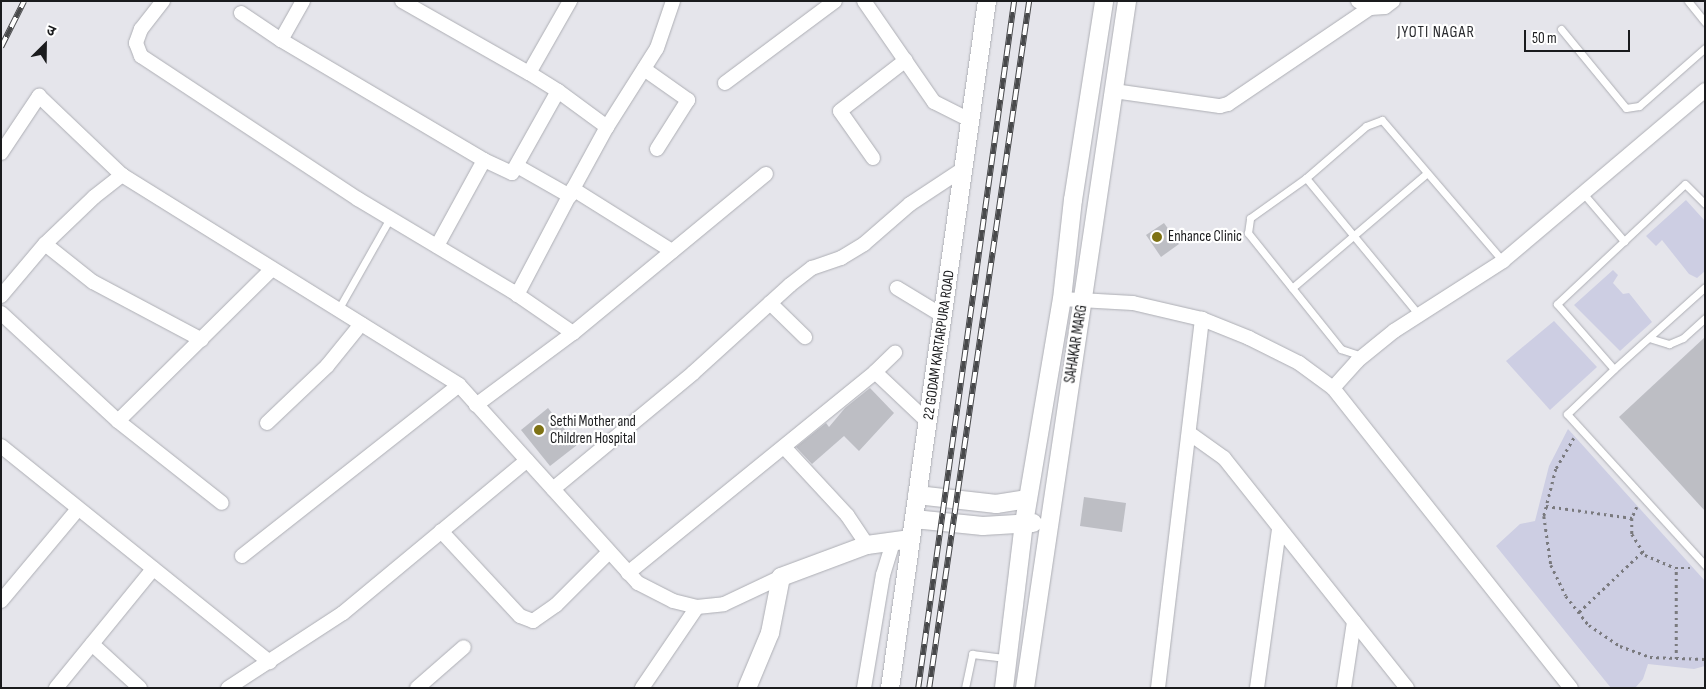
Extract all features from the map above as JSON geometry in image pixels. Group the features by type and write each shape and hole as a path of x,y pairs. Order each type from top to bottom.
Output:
{"street":[{"path":"163,1 141,29 136,43 141,56 390,218 517,295 573,332"},
{"path":"281,40 303,1"},
{"path":"402,1 529,73 558,91 607,127"},
{"path":"529,73 570,1"},
{"path":"517,295 607,127 657,48 673,1"},
{"path":"725,83 836,1"},
{"path":"864,1 934,102 970,120"},
{"name":"22 GODAM KARTARPURA ROAD","path":"890,688 987,1"},
{"name":"SAHAKAR MARG","path":"1004,688 1024,523 1062,299 1073,200 1104,1"},
{"name":"SAHAKAR MARG","path":"1025,688 1083,303 1094,212 1127,1"},
{"path":"1114,91 1220,106 1228,104 1364,5 1385,7 1393,1"},
{"path":"241,13 281,40 484,160 512,173 558,91"},
{"path":"873,158 840,111 906,60"},
{"path":"644,69 688,100 657,149"},
{"path":"1333,388 1362,356 1419,315 1503,261 1582,192 1705,90"},
{"path":"1,153 39,96 122,175 459,385 628,573 638,583 664,596 697,607 724,604 782,577 867,545 911,539"},
{"path":"437,246 484,160"},
{"path":"516,166 571,193 672,251"},
{"path":"553,489 693,373 770,303 812,268 841,258 864,244 910,204 963,169"},
{"path":"476,405 573,332 766,174"},
{"path":"1,296 45,244 94,196 122,175"},
{"path":"45,244 93,282 202,340"},
{"path":"118,421 272,269"},
{"path":"897,288 942,316"},
{"path":"1062,299 1083,303 1133,303 1202,319 1249,338 1299,363 1333,388 1571,688"},
{"path":"770,303 804,337"},
{"path":"1,314 118,421 222,503"},
{"path":"1158,688 1202,319"},
{"path":"267,423 327,366 361,324"},
{"path":"628,573 876,372 895,353"},
{"path":"876,372 928,422"},
{"path":"242,556 459,385"},
{"path":"1189,433 1224,458 1279,530 1407,688"},
{"path":"1,446 270,662"},
{"path":"784,447 847,515 867,545"},
{"path":"233,686 343,613 527,460"},
{"path":"917,495 996,504 1028,499"},
{"path":"1,601 78,509"},
{"path":"914,519 982,526 1049,522"},
{"path":"1256,688 1279,530"},
{"path":"441,531 520,616 534,621 556,605 610,552"},
{"path":"864,688 883,575 893,542"},
{"path":"56,688 153,569"},
{"path":"747,688 770,633 782,577"},
{"path":"642,688 697,607"},
{"path":"1344,688 1354,622"},
{"path":"92,644 140,688"},
{"path":"417,688 464,647"}],"lane":[{"path":"1688,1 1705,22"},
{"path":"1561,29 1626,108 1639,106 1705,48"},
{"path":"1362,356 1341,349 1248,234 1250,218 1306,178 1366,126 1382,120 1503,261"},
{"path":"1292,288 1427,173"},
{"path":"1306,178 1419,315"},
{"path":"1614,369 1556,304 1686,184 1705,204"},
{"path":"1582,192 1624,241"},
{"path":"338,310 390,218"},
{"path":"1705,287 1567,414 1705,565"},
{"path":"1648,338 1669,344 1683,338 1705,318"},
{"path":"965,688 972,654 1008,658"}],"path":[{"path":"1580,428 1556,469 1546,506 1546,544 1551,565 1566,596 1589,625 1620,646 1650,656 1676,659 1705,658"},
{"path":"1638,503 1632,518 1632,534 1642,551 1658,562 1676,568 1696,567"},
{"path":"1546,506 1632,518"},
{"path":"1578,612 1642,551"},
{"path":"1676,568 1676,659"}],"shaded area":[{"path":"1686,200 1705,221 1705,271 1697,278 1689,274 1662,240 1656,246 1646,236"},
{"path":"1613,270 1618,275 1613,283 1623,294 1629,293 1652,322 1620,351 1574,305"},
{"path":"1554,321 1597,367 1550,410 1506,361"},
{"path":"1568,429 1705,581 1705,666 1694,669 1648,664 1643,679 1635,688 1611,688 1496,546 1520,524 1535,521 1549,466"}],"building":[{"path":"1164,223 1179,244 1161,257 1146,235"},
{"path":"1705,337 1705,511 1619,417"},
{"path":"870,388 894,413 859,451 844,436 812,464 796,447 826,423 829,427 845,408"},
{"path":"548,408 577,445 550,466 521,430"},
{"path":"1084,497 1126,503 1122,532 1080,526"}],"railway":[{"path":"1,47 24,1"},
{"path":"918,688 1014,1"},
{"path":"929,688 1029,1"}],"place":[{"name":"Enhance Clinic","path":"1157,237"},
{"name":"Sethi Mother and Children Hospital","path":"539,430"}],"district":[{"name":"JYOTI NAGAR","path":"1436,33"}]}
